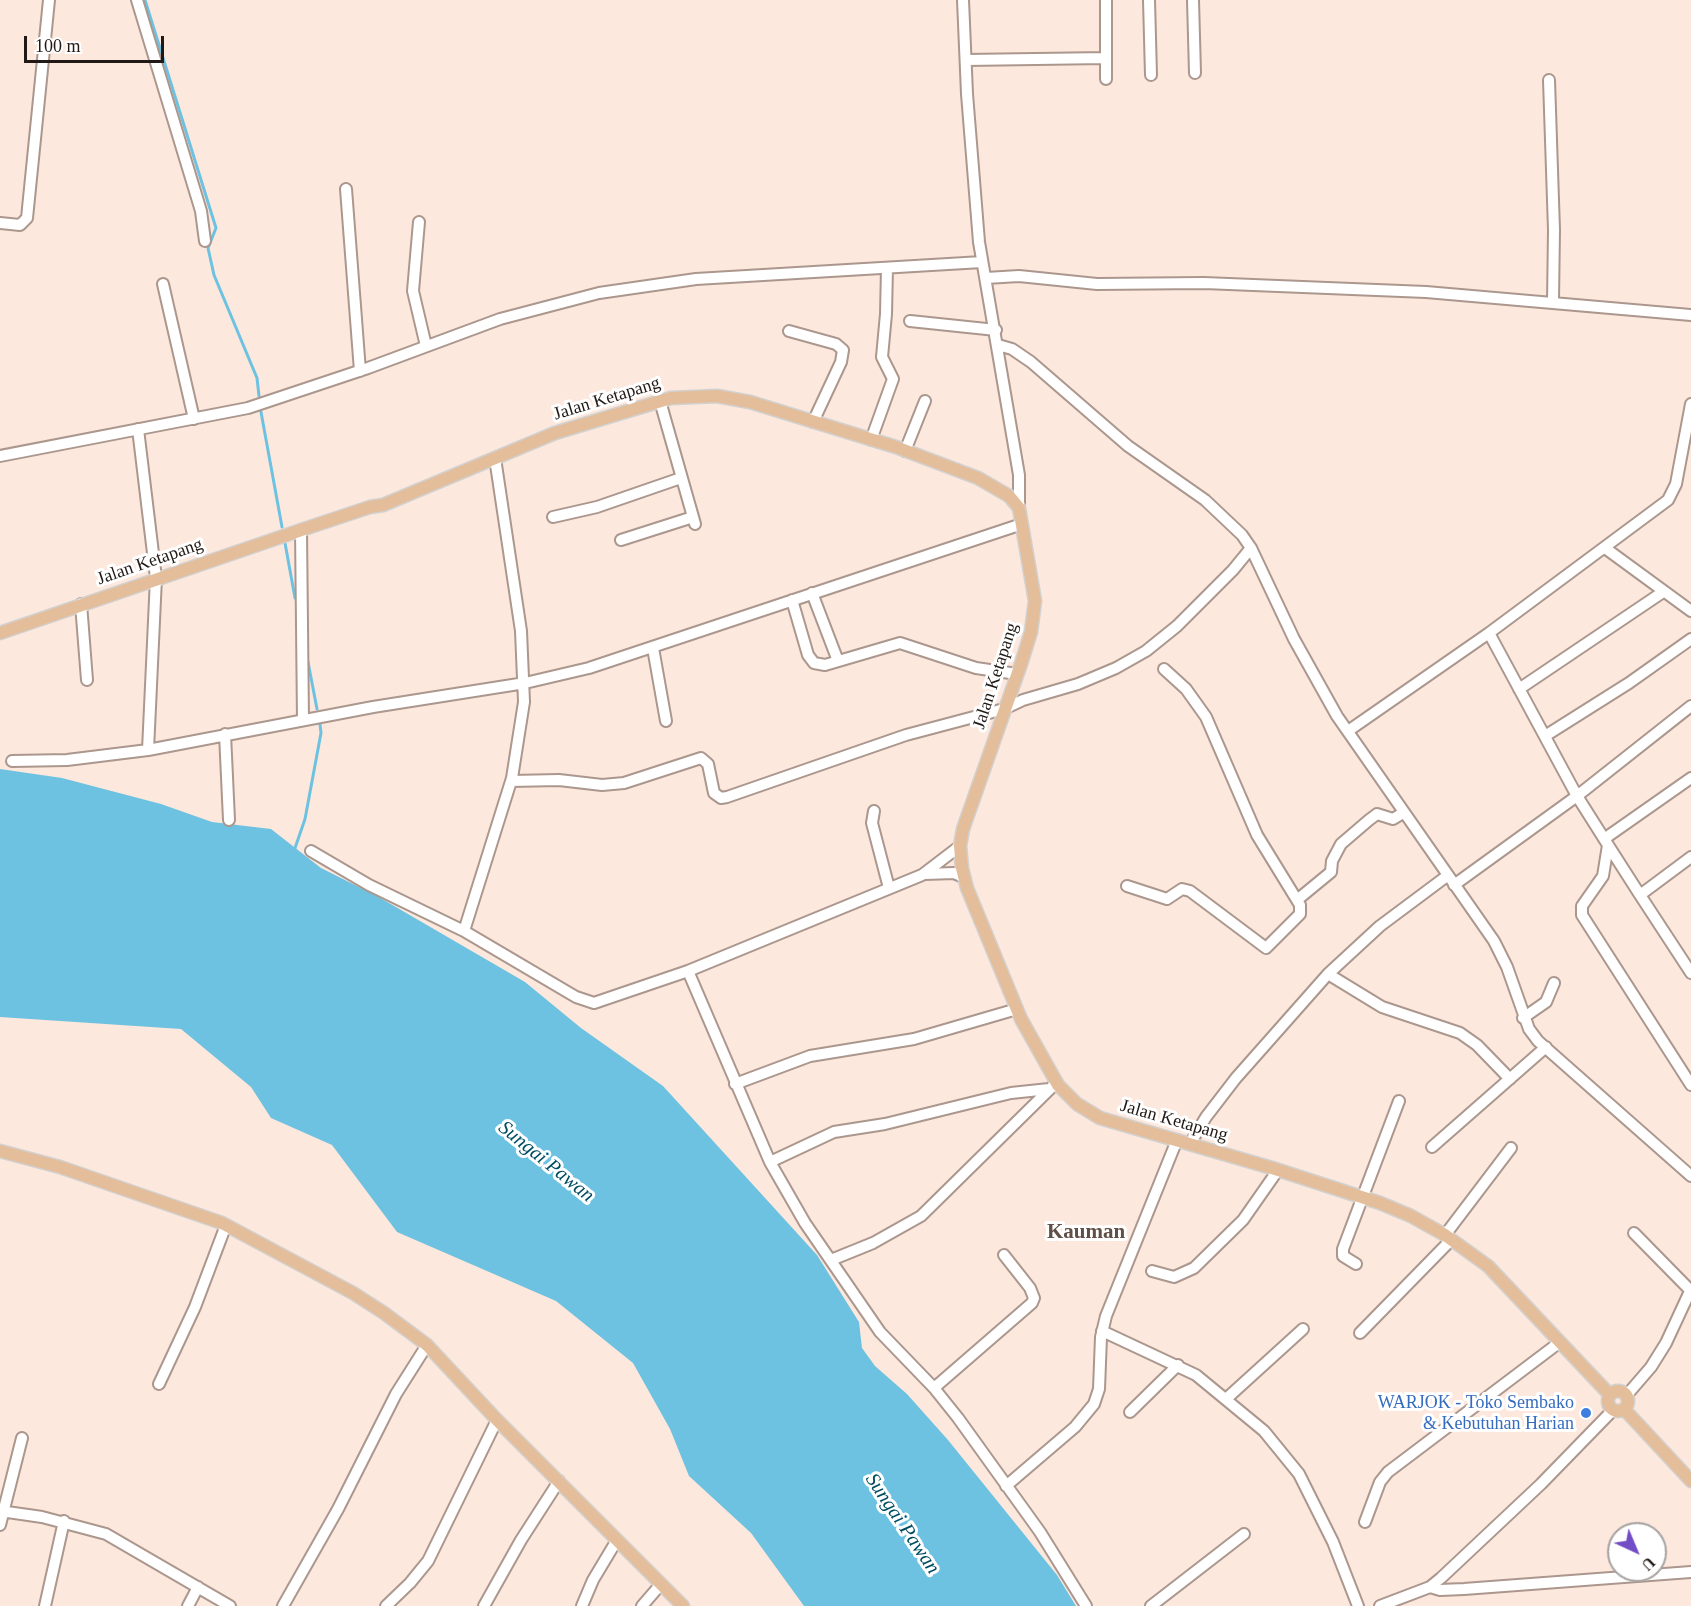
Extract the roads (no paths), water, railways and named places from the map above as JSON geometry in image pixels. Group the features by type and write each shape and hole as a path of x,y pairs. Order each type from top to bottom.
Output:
{"main road":[{"name":"Jalan Ketapang","path":"0,633 156,578 370,507 383,505 555,433 660,401 694,395 717,396 750,402 905,451 978,478 1009,496 1019,507 1035,601 1031,632 968,813 960,846 963,877 1017,1009 1053,1087 1100,1118 1278,1170 1411,1216 1448,1237 1488,1266 1610,1395 1608,1404 1621,1405"},
{"path":"0,1151 60,1167 226,1225 354,1293 427,1345 497,1420 683,1606"},
{"path":"1621,1405 1691,1481"}],"street":[{"path":"0,223 20,225 27,218 49,0"},
{"path":"137,0 201,211 205,241"},
{"path":"963,0 967,88 982,262 996,330 1019,475 1019,507"},
{"path":"1106,0 1106,79"},
{"path":"1149,0 1150,75"},
{"path":"1193,0 1195,73"},
{"path":"966,60 1106,58"},
{"path":"1549,80 1554,230 1553,301"},
{"path":"346,189 360,372"},
{"path":"419,222 414,291 426,346"},
{"path":"0,456 248,408 360,372 426,346 540,307 617,290 696,279 982,262"},
{"path":"871,440 893,379 882,357 887,268"},
{"path":"986,278 1019,276 1097,284 1204,283 1344,287 1553,301 1691,315"},
{"path":"164,284 194,419"},
{"path":"910,321 996,330"},
{"path":"789,332 836,344 843,350 841,362 813,422"},
{"path":"998,345 1021,354 1128,446 1192,489 1228,520 1251,548 1294,639 1348,731 1494,941 1508,967 1523,1018 1533,1035 1691,1176"},
{"path":"621,540 694,520 660,401"},
{"path":"905,451 925,401"},
{"path":"1348,731 1489,633 1660,507 1673,492 1691,404"},
{"path":"138,429 156,578 148,750"},
{"path":"464,930 511,781 522,725 525,683 521,631 495,458"},
{"path":"553,517 597,507 681,478"},
{"path":"12,761 67,760 148,750 373,707 525,683 589,668 1022,524"},
{"path":"301,530 303,720"},
{"path":"511,781 559,780 602,785 624,783 701,758 708,764 714,793 721,798 801,773 906,735 1004,709 1023,700 1078,684 1116,668 1146,651 1185,618 1233,570 1251,548"},
{"path":"1605,548 1691,611"},
{"path":"1518,689 1663,592"},
{"path":"812,593 838,661"},
{"path":"792,600 811,660 814,663 825,665 900,643 976,668 1017,674"},
{"path":"81,604 87,680"},
{"path":"1489,633 1577,796 1640,895 1689,966"},
{"path":"1545,736 1629,683 1691,639"},
{"path":"653,648 666,722"},
{"path":"1127,886 1167,899 1182,889 1190,891 1266,948 1298,917 1300,905 1257,835 1206,717 1186,689 1164,669"},
{"path":"1454,885 1577,796 1691,706"},
{"path":"225,734 229,820"},
{"path":"1691,778 1606,842 1603,876 1582,906 1582,915 1691,1085"},
{"path":"874,811 872,823 889,888"},
{"path":"1297,900 1331,872 1332,861 1341,844 1369,820 1377,814 1393,819 1403,813"},
{"path":"311,851 369,885 464,930 588,1002 601,1001 688,971 922,875 960,846"},
{"path":"1640,895 1689,863"},
{"path":"922,875 943,873 963,877"},
{"path":"1190,1144 1206,1117 1236,1078 1328,974 1380,926 1447,876"},
{"path":"688,971 770,1162 805,1223 880,1332 934,1388 1043,1536 1086,1606"},
{"path":"1328,974 1382,1007 1460,1033 1477,1045 1510,1079"},
{"path":"1523,1018 1546,1002 1554,983"},
{"path":"735,1084 810,1056 914,1039 1017,1009"},
{"path":"1432,1147 1546,1047"},
{"path":"770,1162 834,1132 906,1120 1011,1093 1053,1087"},
{"path":"831,1260 873,1243 921,1216 1053,1087"},
{"path":"1356,1264 1343,1256 1343,1252 1399,1101"},
{"path":"1006,1486 1075,1427 1094,1404 1099,1389 1102,1331 1177,1140"},
{"path":"1360,1333 1448,1237 1511,1148"},
{"path":"1152,1271 1174,1277 1194,1268 1254,1208 1278,1170"},
{"path":"159,1384 195,1307 226,1225"},
{"path":"1380,1606 1430,1587 1542,1484 1621,1405 1666,1343 1690,1296 1634,1233"},
{"path":"934,1388 1032,1303 1034,1298 1030,1288 1004,1255"},
{"path":"1226,1399 1303,1329"},
{"path":"1102,1331 1178,1365 1226,1399 1264,1431 1299,1474 1333,1542 1358,1606"},
{"path":"1365,1522 1380,1482 1388,1472 1560,1342"},
{"path":"283,1606 338,1509 396,1394 427,1345"},
{"path":"1130,1412 1178,1365"},
{"path":"386,1606 428,1562 497,1420"},
{"path":"0,1525 22,1438"},
{"path":"484,1606 521,1539 559,1481"},
{"path":"2,1511 64,1521 121,1540 230,1606"},
{"path":"45,1606 64,1521"},
{"path":"1151,1606 1244,1534"},
{"path":"582,1606 593,1580 617,1540"},
{"path":"1430,1587 1448,1590 1691,1572"},
{"path":"642,1606 661,1584"},
{"path":"188,1606 198,1587"}],"water":[{"name":"Sungai Pawan","path":"0,769 62,778 161,804 212,822 271,829 321,868 377,896 525,982 581,1028 663,1086 817,1255 859,1322 862,1348 875,1366 907,1394 948,1440 1057,1575 1076,1606 804,1606 751,1533 689,1476 670,1429 633,1363 556,1301 397,1232 332,1145 271,1118 251,1087 181,1029 0,1017"}],"waterway":[{"path":"145,0 216,228 208,248 214,275 257,378 259,396"},
{"path":"261,412 282,527"},
{"path":"285,543 295,598"},
{"path":"308,662 317,709"},
{"path":"294,851 305,819 321,733 320,724"}],"place":[{"name":"WARJOK - Toko Sembako & Kebutuhan Harian","path":"1586,1413"}],"district":[{"name":"Kauman","path":"1086,1233"}]}
